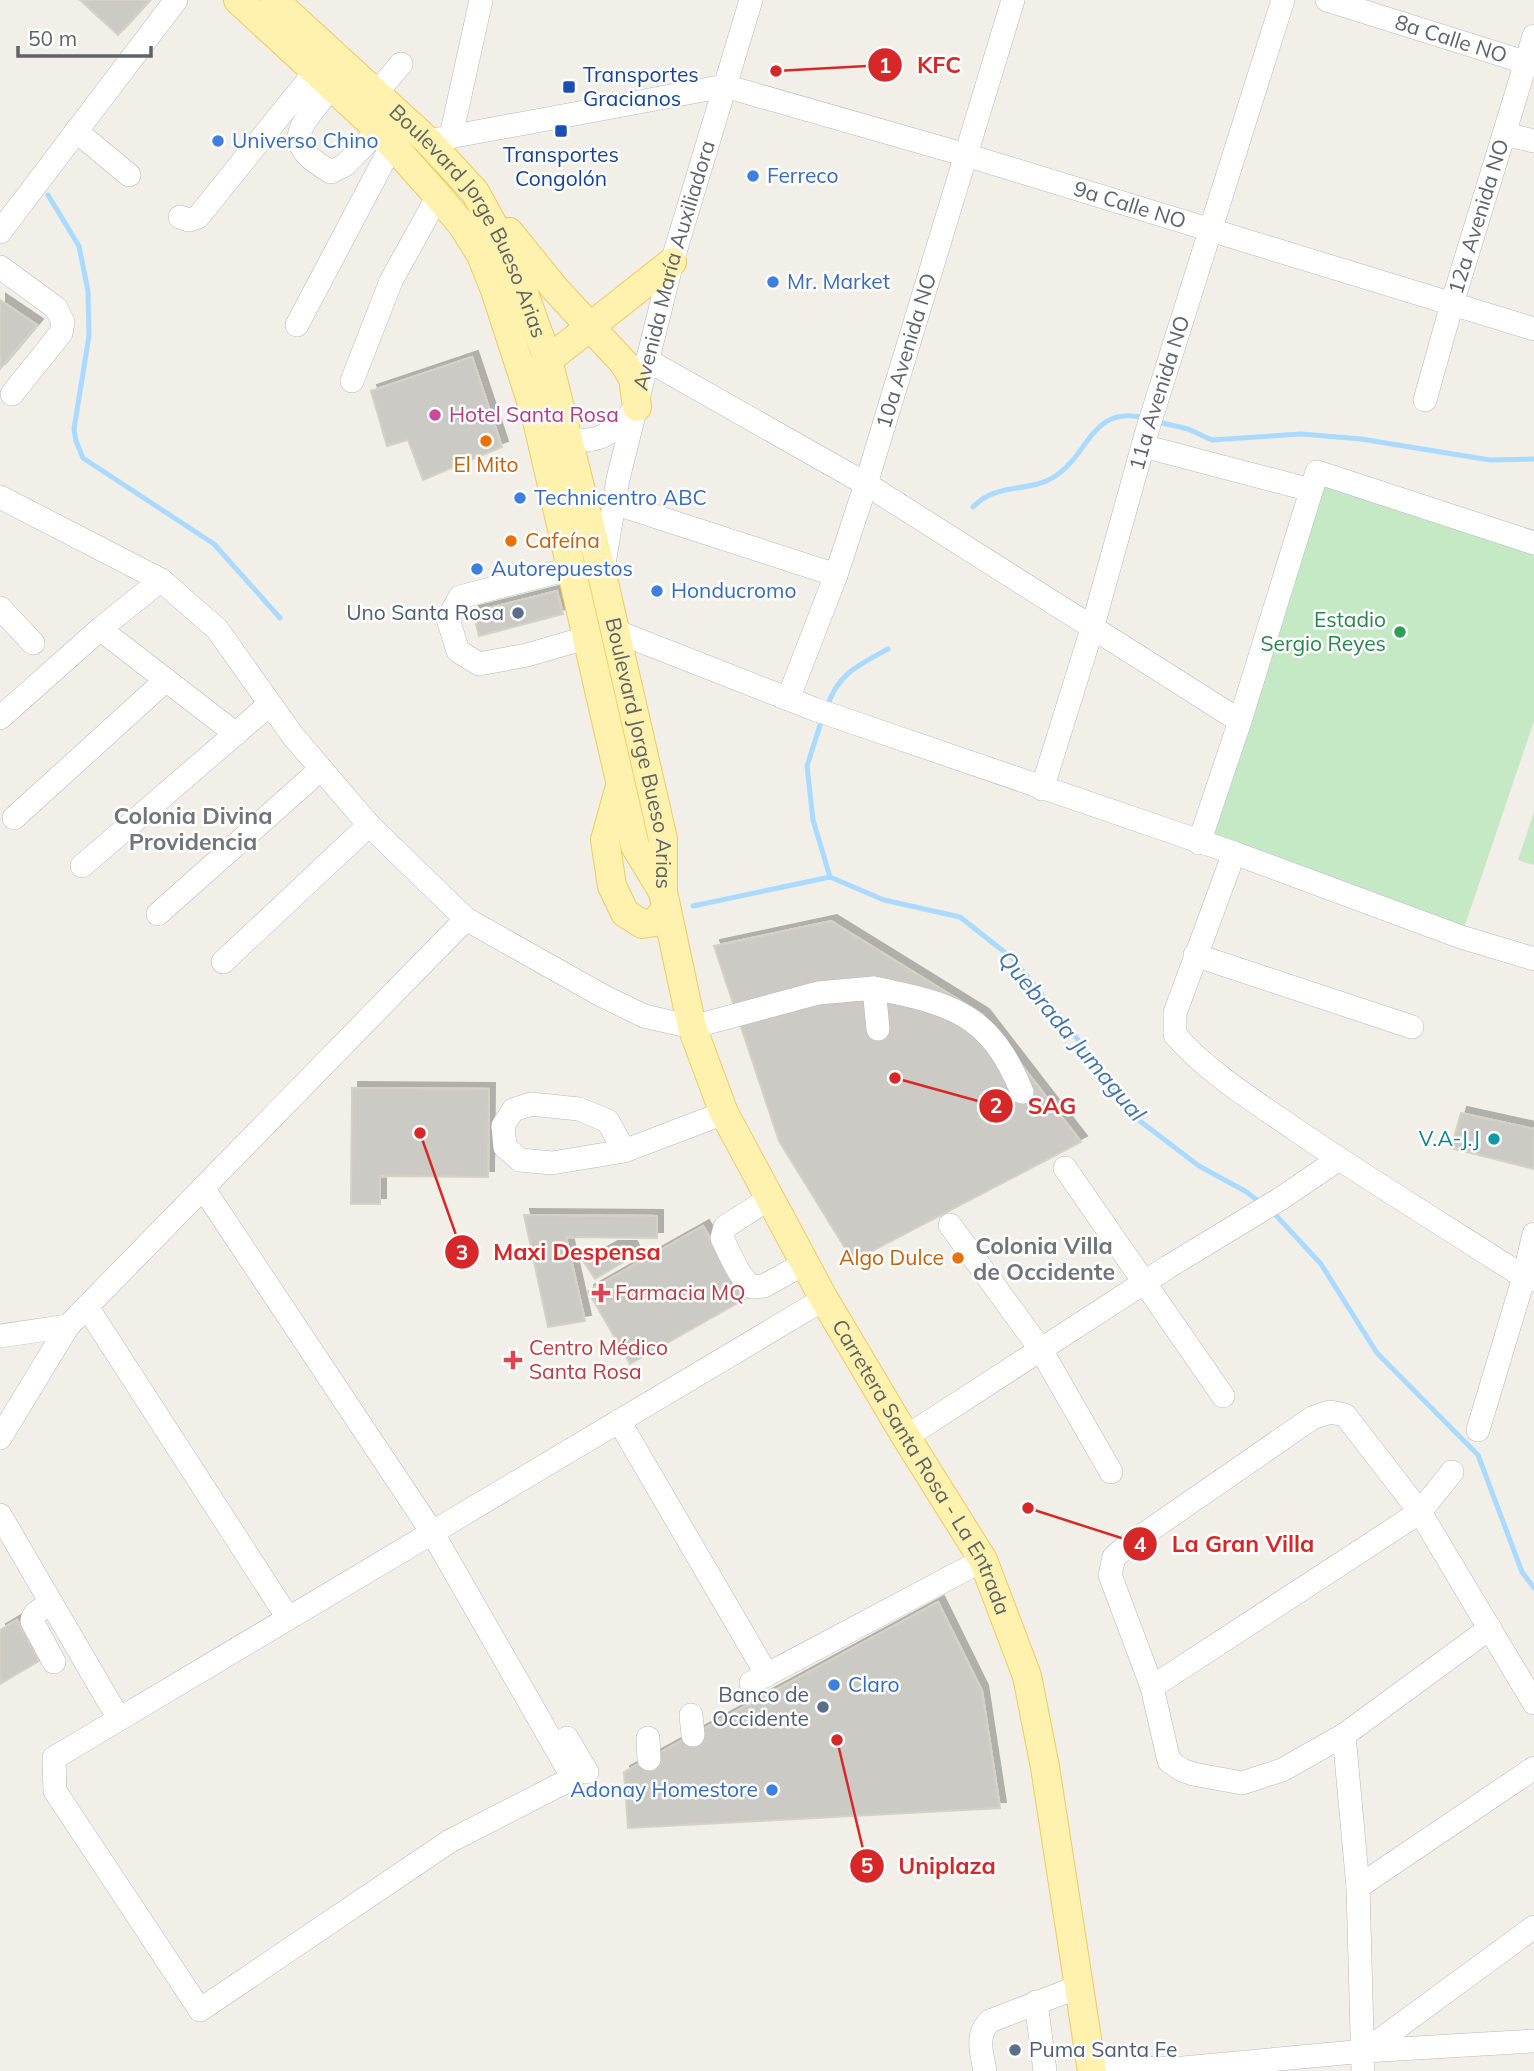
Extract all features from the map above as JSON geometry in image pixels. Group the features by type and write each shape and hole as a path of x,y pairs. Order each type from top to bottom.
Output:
{"main road":[{"name":"Boulevard Jorge Bueso Arias","path":"238,0 385,137 439,196 463,226 481,255 495,289 536,415 573,568 602,634 663,839 664,901"},
{"path":"259,0 288,22 304,27"},
{"name":"Boulevard Jorge Bueso Arias","path":"274,0 376,93 439,138 475,192 508,254 548,360 602,574 602,634 621,783 635,846 664,901"},
{"path":"475,192 556,290 624,362 633,378 637,407"},
{"path":"526,383 548,360 672,262"},
{"path":"556,290 590,301 614,299 637,289"},
{"path":"621,783 605,840 612,886 625,913 642,924 655,922 664,901"},
{"name":"Carretera Santa Rosa - La Entrada","path":"664,901 692,1027 724,1113 824,1298 983,1560 1027,1676 1045,1767 1092,2070"}],"street":[{"path":"0,232 176,0"},
{"path":"481,0 439,138 725,86"},
{"name":"Avenida María Auxiliadora","path":"602,574 618,479 672,262 751,0"},
{"name":"10a Avenida NO","path":"788,699 836,575 866,484 1013,0"},
{"name":"11a Avenida NO","path":"1042,789 1092,629 1154,408 1283,0"},
{"name":"8a Calle NO","path":"1327,0 1531,64"},
{"name":"12a Avenida NO","path":"1425,400 1505,134 1531,64 1534,36"},
{"path":"376,93 401,64"},
{"path":"323,79 299,131 299,145 310,160 331,172 385,137"},
{"path":"180,217 189,220 198,217 323,79"},
{"name":"9a Calle NO","path":"725,86 966,155 1534,329"},
{"path":"76,131 129,175"},
{"path":"1505,134 1534,141"},
{"path":"297,325 385,137"},
{"path":"352,381 391,281 439,196"},
{"path":"0,267 56,308 63,322 61,333 12,394"},
{"path":"647,360 866,484 1240,721"},
{"path":"536,415 550,430 568,439 589,441 611,433 637,407"},
{"path":"1145,438 1311,490"},
{"path":"1199,843 1317,472 1534,543"},
{"path":"0,497 161,580 217,629 293,736 369,825 466,919 601,995 644,1016 692,1027 818,993 874,988 957,1010 980,1025 1009,1059 1022,1092"},
{"path":"614,503 836,575"},
{"path":"573,568 460,597 448,619 458,651 479,664 527,655 602,634 1042,789 1234,853 1461,937 1534,958"},
{"path":"0,718 100,629 161,580"},
{"path":"0,608 33,643"},
{"path":"100,629 236,734"},
{"path":"14,818 166,680"},
{"path":"82,866 270,704"},
{"path":"158,914 321,769"},
{"path":"223,962 369,825"},
{"path":"1234,853 1175,1013 1175,1035 1187,1048 1260,1105 1339,1159 1529,1278"},
{"path":"0,1438 68,1326 466,919"},
{"path":"1195,955 1412,1027"},
{"path":"874,988 878,1029"},
{"path":"624,1151 608,1121 579,1109 531,1104 513,1110 503,1126 505,1147 520,1160 552,1163 624,1151 724,1113"},
{"path":"906,1437 1339,1159"},
{"path":"1065,1168 1223,1396"},
{"path":"203,1188 432,1532 573,1778 450,1841 200,2010 55,1791 54,1758 432,1532 619,1420 824,1298"},
{"path":"770,1198 724,1227 722,1238 732,1258 746,1282 752,1287 764,1286 805,1263"},
{"path":"950,1225 1041,1350 1111,1472"},
{"path":"1478,1430 1529,1278 1534,1234"},
{"path":"87,1307 288,1618"},
{"path":"0,1336 68,1326"},
{"path":"1490,1629 1344,1735 1282,1770 1242,1783 1193,1774 1169,1761 1152,1687 1110,1575 1114,1557 1127,1546 1312,1418 1330,1412 1345,1415 1420,1512 1490,1629 1534,1703"},
{"path":"619,1420 759,1679 983,1560"},
{"path":"1152,1687 1420,1512 1452,1472"},
{"path":"0,1516 119,1719"},
{"path":"52,1604 37,1612 32,1622 50,1656 71,1637"},
{"path":"563,1731 587,1772"},
{"path":"1344,1735 1358,1887 1364,2061"},
{"path":"1358,1887 1534,1768"},
{"path":"1364,2061 1534,1927"},
{"path":"985,2071 980,2035 984,2026 1035,2002 1079,1987"},
{"path":"1035,2002 1045,2071"},
{"path":"1092,2070 1364,2061 1534,2041"}],"green space":[{"name":"Estadio Sergio Reyes","path":"1317,472 1534,543 1534,721 1461,937 1199,843"},
{"path":"1534,812 1534,865 1518,860"}],"building":[{"path":"80,0 150,0 118,35"},
{"path":"0,300 37,325 0,369"},
{"name":"Hotel Santa Rosa","path":"472,357 502,447 423,480 408,440 387,446 371,391"},
{"name":"Uno Santa Rosa","path":"557,591 563,614 479,636 473,612"},
{"path":"831,921 983,1015 1081,1142 853,1261 779,1141 714,946"},
{"path":"352,1088 489,1089 488,1177 380,1176 380,1204 351,1204"},
{"name":"V.A-J.J","path":"1461,1113 1534,1129 1534,1169 1451,1148"},
{"path":"524,1215 657,1216 657,1238 566,1237 585,1321 548,1327"},
{"path":"703,1226 745,1299 630,1364 588,1291"},
{"path":"612,1247 631,1247 635,1255 595,1279 584,1262"},
{"path":"938,1602 982,1691 1000,1808 628,1828 624,1772"},
{"path":"17,1620 39,1661 0,1684 0,1630"}],"waterway":[{"name":"Quebrada Jumagual","path":"48,195 79,246 88,291 89,336 74,429 83,458 214,544 280,618"},
{"path":"973,507 1003,490 1047,481 1057,475 1094,433 1114,418 1145,418"},
{"path":"1158,422 1188,429 1212,440 1301,434 1361,439 1490,460 1534,459"},
{"path":"827,707 843,678 859,665 888,649"},
{"path":"822,719 807,766 813,820 830,877"},
{"name":"Quebrada Jumagual","path":"693,906 830,877 884,900 960,917 1012,958 1070,1029 1132,1115 1199,1166 1245,1191 1261,1203"},
{"name":"Quebrada Jumagual","path":"1272,1211 1321,1264 1377,1353 1478,1455 1522,1572 1534,1588"}],"place":[{"name":"KFC","path":"776,71"},
{"name":"Transportes Gracianos","path":"569,87"},
{"name":"Transportes Congolón","path":"561,131"},
{"name":"Universo Chino","path":"218,141"},
{"name":"Ferreco","path":"753,176"},
{"name":"Mr. Market","path":"773,282"},
{"name":"Hotel Santa Rosa","path":"435,415"},
{"name":"El Mito","path":"486,441"},
{"name":"Technicentro ABC","path":"520,498"},
{"name":"Cafeína","path":"511,541"},
{"name":"Autorepuestos","path":"477,569"},
{"name":"Honducromo","path":"657,591"},
{"name":"Uno Santa Rosa","path":"518,613"},
{"name":"Estadio Sergio Reyes","path":"1400,632"},
{"name":"SAG","path":"895,1078"},
{"name":"Maxi Despensa","path":"420,1133"},
{"name":"V.A-J.J","path":"1494,1139"},
{"name":"Algo Dulce","path":"958,1258"},
{"name":"Farmacia MQ","path":"601,1293"},
{"name":"Centro Médico Santa Rosa","path":"513,1360"},
{"name":"La Gran Villa","path":"1028,1508"},
{"name":"Claro","path":"834,1685"},
{"name":"Banco de Occidente","path":"823,1707"},
{"name":"Uniplaza","path":"837,1740"},
{"name":"Adonay Homestore","path":"772,1790"},
{"name":"Puma Santa Fe","path":"1015,2050"}],"district":[{"name":"Colonia Divina Providencia","path":"193,829"},
{"name":"Colonia Villa de Occidente","path":"1044,1259"}]}
